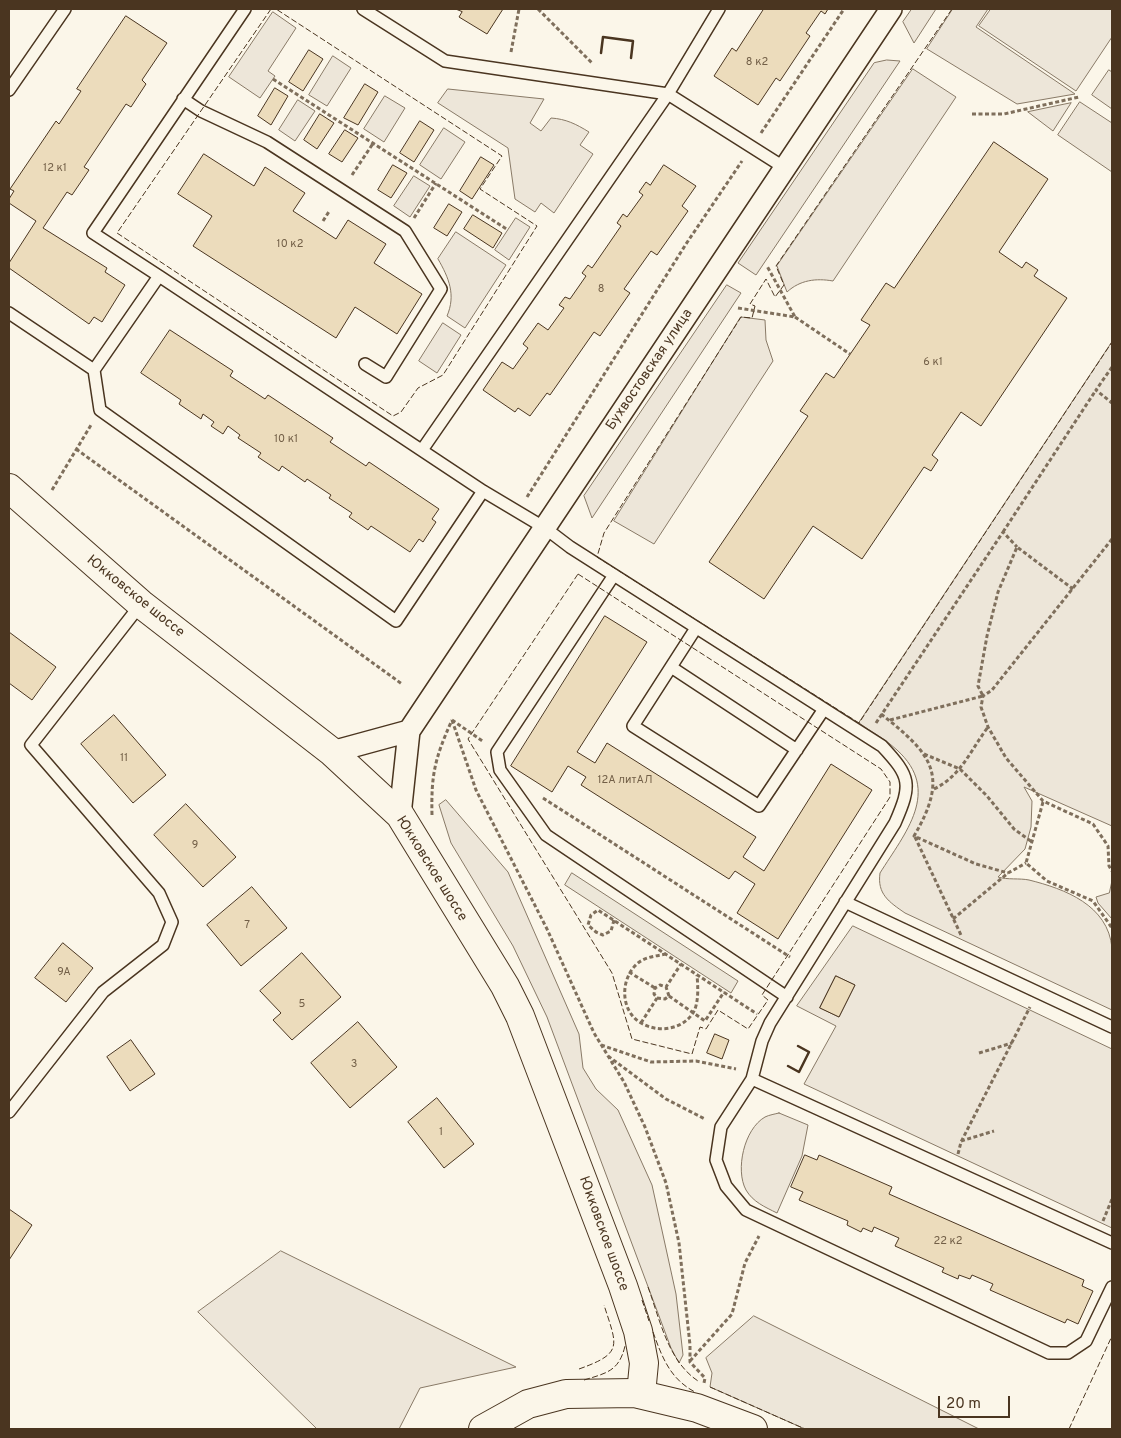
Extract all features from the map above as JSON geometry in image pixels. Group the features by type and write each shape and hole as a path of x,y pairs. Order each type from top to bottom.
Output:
{"main road":[{"name":"Юкковское шоссе","path":"9,488 38,516 140,604 332,752 400,815 505,986 520,1016 616,1268 638,1332 644,1363 641,1394"},
{"path":"483,1429 528,1404 566,1394 641,1394 697,1408 753,1429"}],"street":[{"name":"Бухвостовская улица","path":"400,815 409,731 891,9"},
{"path":"332,752 409,731"}],"lane":[{"path":"245,9 93,233 483,491 545,528 570,547 882,746 903,769 907,796 895,823 770,1023 762,1041 752,1078 720,1127 716,1160 726,1186 746,1210 1050,1353 1068,1353 1086,1341 1112,1287"},
{"path":"363,9 445,61 668,94 785,168"},
{"path":"422,450 668,94 719,9"},
{"path":"9,90 62,10"},
{"path":"183,99 201,111 267,142 406,231 441,289 386,377 365,364"},
{"path":"160,276 94,370 100,410 396,621 483,491"},
{"path":"9,313 94,370"},
{"path":"614,575 497,752 500,770 546,835 787,997"},
{"path":"9,1112 103,992 163,946 172,922 159,893 32,745 140,604"},
{"path":"696,628 633,726 760,806 824,709"},
{"path":"671,668 797,750"},
{"path":"845,902 1112,1027"},
{"path":"752,1078 1112,1243"}],"path":[{"path":"509,58 519,9"},
{"path":"538,9 596,68"},
{"path":"517,512 686,244 844,9"},
{"path":"273,79 374,142 508,230"},
{"path":"972,114 1004,114 1079,97"},
{"path":"342,191 374,142"},
{"path":"406,231 436,183"},
{"path":"323,221 330,210"},
{"path":"768,266 795,317"},
{"path":"738,308 795,317 850,354"},
{"path":"868,737 1112,367"},
{"path":"1096,390 1112,403"},
{"path":"38,516 100,410"},
{"path":"76,449 402,684"},
{"path":"1003,532 1017,547 1073,589"},
{"path":"890,720 983,696 992,690 1112,539"},
{"path":"1017,547 998,592 987,636 978,686 983,696 981,707 988,727 1006,758 1043,801 1093,824 1108,846 1109,866 1112,871"},
{"path":"452,720 497,752"},
{"path":"432,819 431,786 437,752 452,720"},
{"path":"452,720 476,790 547,929 600,1044 631,1097 666,1183 679,1243 690,1362 705,1378 703,1391"},
{"path":"934,789 948,782 960,769 988,727"},
{"path":"923,754 960,769 987,796 1014,829 1032,842"},
{"path":"541,796 793,959"},
{"path":"953,919 1008,873 1026,863 1043,801"},
{"path":"895,823 914,836 976,864 1008,873"},
{"path":"914,836 962,938 960,956"},
{"path":"1026,863 1047,881 1093,901 1112,928"},
{"path":"614,920 611,931 603,935 596,932 588,924 591,915 598,910 614,920 666,954 697,975 724,992 770,1023"},
{"path":"666,954 638,962 630,972 623,989 628,1010 641,1023 660,1030 676,1027 693,1013 698,993 697,975"},
{"path":"666,987 681,964"},
{"path":"630,972 655,988"},
{"path":"655,988 660,985 666,987"},
{"path":"666,987 669,996 705,1021 724,992"},
{"path":"655,988 654,994 658,998 664,1000 669,996"},
{"path":"641,1023 658,998"},
{"path":"957,1160 961,1142 1032,1004"},
{"path":"979,1054 1012,1042"},
{"path":"600,1044 651,1062 696,1061 733,1068 752,1078"},
{"path":"606,1054 666,1099 720,1127"},
{"path":"961,1142 994,1131"},
{"path":"1101,1226 1112,1199"},
{"path":"690,1362 732,1314 745,1263 767,1220"}],"shaded area":[{"path":"912,9 936,9 914,43 903,22"},
{"path":"953,9 988,9 976,27 1075,94 1017,104 927,49"},
{"path":"991,9 1112,9 1112,37 1076,91 979,26"},
{"path":"273,12 296,28 268,71 275,76 260,98 229,77"},
{"path":"333,56 351,68 327,106 309,95"},
{"path":"887,60 900,61 756,275 738,263 874,63"},
{"path":"913,69 956,97 833,281 803,282 787,292 777,266"},
{"path":"1109,70 1112,72 1112,109 1092,95"},
{"path":"448,89 544,99 530,123 541,131 551,118 561,119 589,132 580,145 593,154 554,213 541,203 535,212 515,199 508,148 438,103"},
{"path":"385,96 405,108 384,142 364,129"},
{"path":"298,100 315,111 295,141 279,130"},
{"path":"1080,102 1112,123 1112,172 1058,135"},
{"path":"1071,103 1053,131 1028,112"},
{"path":"444,128 465,142 441,179 420,165"},
{"path":"414,176 430,186 410,217 394,206"},
{"path":"516,218 530,227 509,260 495,250"},
{"path":"456,232 506,265 465,328 447,316 451,301 450,287 438,259"},
{"path":"727,285 741,293 592,518 584,496"},
{"path":"741,317 765,320 766,340 773,361 654,544 614,521"},
{"path":"443,323 461,335 437,373 419,361"},
{"path":"1112,342 1112,826 1024,787 1032,801 1031,827 1025,849 998,877 1029,880 1057,888 1082,901 1102,920 1109,933 1112,948 1112,1010 905,913 885,897 880,887 880,873 900,843 915,812 918,796 917,781 910,765 897,750 859,723"},
{"path":"446,800 508,872 579,1034 583,1068 596,1089 618,1110 652,1185 676,1294 683,1355 679,1363 671,1348 547,1017 513,946 451,843 439,805"},
{"path":"572,873 738,981 731,993 565,885"},
{"path":"1112,881 1112,919 1098,903 1096,897 1109,893"},
{"path":"853,926 1112,1049 1112,1228 804,1084 836,1026 797,1006","holes":["836,976 855,985 839,1017 820,1008"]},
{"path":"779,1113 808,1125 802,1156 777,1213 752,1198 746,1190 741,1172 744,1150 752,1131 765,1117"},
{"path":"281,1251 516,1367 420,1388 399,1429 317,1429 198,1312"},
{"path":"754,1316 979,1429 805,1429 710,1387 712,1373 706,1358"}],"building":[{"path":"456,9 503,9 487,34 459,17 462,12"},
{"path":"764,9 828,9 825,14 821,11 806,33 810,36 780,81 776,78 758,105 714,76 732,48 736,51"},
{"path":"126,16 167,43 142,80 146,84 131,107 126,104 84,167 89,170 72,195 67,192 43,228 107,268 105,272 125,285 102,322 94,317 89,324 9,268 9,263 36,221 9,203 9,199 14,191 10,189 56,121 59,124 81,91 77,89"},
{"path":"309,50 323,59 303,91 289,82"},
{"path":"365,84 378,92 358,125 344,118"},
{"path":"275,88 288,96 271,125 258,116"},
{"path":"320,114 334,123 317,149 304,140"},
{"path":"420,121 434,130 414,162 400,153"},
{"path":"345,130 358,138 342,162 329,154"},
{"path":"994,142 1048,179 999,252 1022,268 1026,262 1038,270 1034,276 1067,298 981,426 961,412 932,455 938,460 931,471 924,467 862,559 813,526 764,599 709,562 808,416 800,411 826,373 834,378 870,325 861,320 886,283 894,288"},
{"path":"204,154 254,186 265,167 305,193 293,211 336,239 348,220 386,244 374,263 422,294 397,334 355,307 336,338 193,246 212,216 178,194"},
{"path":"481,157 494,165 472,199 460,191"},
{"path":"393,165 407,173 391,198 378,190"},
{"path":"664,165 696,186 682,206 688,211 657,255 651,251 624,289 630,293 600,336 594,332 550,395 547,393 530,416 518,408 515,412 483,390 502,362 513,369 528,348 523,344 538,323 548,330 564,308 559,305 565,297 570,299 586,276 582,273 588,265 592,268 621,226 617,223 623,214 627,217 643,195 639,192 646,182 650,185"},
{"path":"449,204 462,212 447,236 434,228"},
{"path":"473,215 502,233 493,248 464,229"},
{"path":"170,330 233,371 230,376 265,399 268,395 333,438 330,442 366,466 369,462 439,509 432,519 436,522 423,542 419,539 410,552 371,526 368,530 349,517 352,513 329,498 331,495 307,479 305,482 282,466 279,471 258,457 261,453 238,438 240,435 228,426 223,434 211,426 214,422 203,414 201,419 179,404 181,400 141,373"},
{"path":"605,616 647,642 577,752 595,763 607,743 756,837 743,857 764,871 831,764 872,790 778,939 737,913 755,884 735,871 729,879 581,785 586,777 568,766 552,792 511,766"},
{"path":"9,632 56,667 32,700 9,683"},
{"path":"114,715 166,775 133,803 81,744"},
{"path":"186,804 236,857 203,887 154,835"},
{"path":"252,887 287,928 241,966 207,925"},
{"path":"63,943 93,968 66,1002 35,978"},
{"path":"302,953 341,997 292,1040 273,1020 281,1013 260,991"},
{"path":"836,976 855,985 839,1017 820,1008"},
{"path":"358,1022 397,1067 350,1108 311,1063"},
{"path":"715,1034 729,1040 722,1059 707,1053"},
{"path":"131,1040 155,1074 130,1091 107,1057"},
{"path":"437,1098 474,1144 444,1168 408,1122"},
{"path":"805,1155 817,1160 819,1155 892,1187 889,1194 1084,1280 1082,1286 1093,1291 1078,1324 1067,1319 1065,1323 990,1290 993,1284 972,1275 970,1279 959,1275 958,1279 942,1272 944,1268 895,1246 899,1238 874,1227 872,1232 863,1228 861,1232 847,1225 848,1221 799,1200 803,1192 791,1187"},
{"path":"9,1209 32,1225 9,1260"}],"fence":[{"path":"271,9 117,233 393,416 401,412 418,388 443,375 537,226 480,189 502,156 276,9"},
{"path":"952,9 776,266 784,285 775,297 766,279 750,304 755,306 752,318 741,317 604,533 597,557 859,723 1112,342"},
{"path":"578,574 881,769 890,782 890,797 762,995 768,1000 748,1029 718,1010 706,1029 700,1027 692,1054 632,1039 612,973 468,739 578,574"},
{"path":"648,1287 661,1326 672,1351 679,1363 698,1381"},
{"path":"642,1300 649,1321"},
{"path":"579,1369 604,1358 610,1353 613,1346 614,1339 604,1305"},
{"path":"653,1332 664,1359 673,1374 686,1387 695,1392"},
{"path":"1069,1429 1112,1336"},
{"path":"584,1380 611,1370 619,1361 625,1346"},
{"path":"710,1387 805,1429"}],"wall":[{"path":"601,53 603,37 633,41 631,58"},
{"path":"788,1066 799,1072 809,1052 798,1046"}]}
